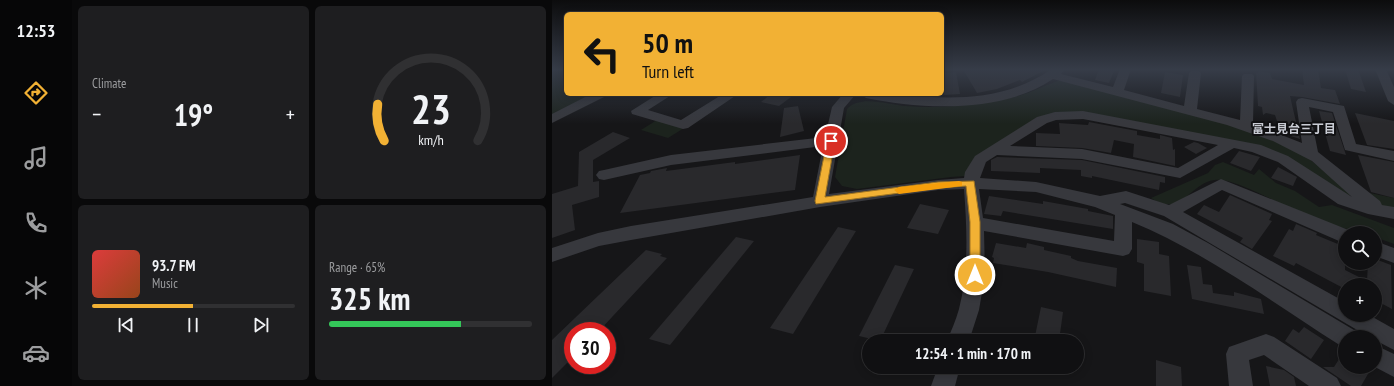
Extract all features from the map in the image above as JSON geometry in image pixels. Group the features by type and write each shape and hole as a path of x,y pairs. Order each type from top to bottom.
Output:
{"street":[{"path":"878,96 907,101 961,101 992,97 1014,92 1024,87"},
{"path":"1102,87 1246,126 1282,139 1311,154 1327,165 1362,198 1392,213"},
{"path":"1117,92 1119,87"},
{"path":"1190,111 1193,87"},
{"path":"1246,126 1248,87"},
{"path":"1388,87 1394,101"},
{"path":"552,119 596,96"},
{"path":"663,96 637,111 683,125 729,96"},
{"path":"820,201 838,106 848,96"},
{"path":"1311,154 1302,102 1339,109 1350,147 1394,156"},
{"path":"960,334 968,310 975,275 975,222 971,183 976,165 980,159 1042,120 1067,115 1083,115 1256,148 1283,159 1344,200 1368,208 1392,213"},
{"path":"604,175 671,160 831,141"},
{"path":"994,150 1082,154 1180,173 1232,143"},
{"path":"552,255 598,240 631,233 820,201 938,185 971,183 1036,187 1099,202 1167,229 1202,248 1338,332"},
{"path":"1170,212 1221,184 1338,233"},
{"path":"1099,202 1126,197 1170,212 1338,308"},
{"path":"975,222 1123,250 1124,211"},
{"path":"1382,251 1394,256"},
{"path":"1362,322 1394,340"},
{"path":"1241,386 1237,354 1266,344 1329,386"},
{"path":"1382,359 1394,366"},
{"path":"943,386 947,374"}],"shaded area":[{"path":"552,87 564,87 564,96 592,96 552,116"},
{"path":"1042,87 1088,87 1249,129 1300,151 1352,195 1347,196 1248,143 1051,114 966,176 857,189 842,186 835,177 847,109 859,102 867,101 920,107 948,107 991,102"},
{"path":"657,120 684,128 668,138 641,130"},
{"path":"1223,162 1254,175 1259,169 1276,183 1295,191 1319,207 1332,205 1394,228 1394,244 1382,240 1382,226 1335,226 1245,187 1227,181 1211,181 1202,185 1180,201 1172,204 1162,203 1151,198 1208,173 1215,165"},
{"path":"1360,191 1394,198 1394,210 1375,202"}],"building":[{"path":"944,87 959,87 960,94 944,95"},
{"path":"973,87 1002,87 997,89 977,93"},
{"path":"1162,87 1181,87 1180,97 1161,93"},
{"path":"1257,87 1321,87 1335,90 1340,104 1290,96 1300,139 1281,133 1275,115 1266,113 1263,115 1262,107 1258,106"},
{"path":"1350,87 1364,87 1366,92 1351,89"},
{"path":"768,96 792,96 779,106 761,102"},
{"path":"798,106 804,131 780,137 784,108"},
{"path":"1319,111 1332,113 1346,155 1330,151"},
{"path":"1355,113 1394,121 1394,149 1367,145"},
{"path":"1089,122 1137,131 1137,135 1160,139 1160,135 1172,138 1173,150 1175,149 1175,166 1133,157 1134,144 1114,140 1111,153 1082,148 1036,146 1036,133 1060,134 1059,123 1088,125"},
{"path":"613,132 630,138 593,160 593,182 599,181 599,197 572,205 575,230 552,238 552,194 578,186 579,152"},
{"path":"1194,142 1207,148 1196,154 1184,147"},
{"path":"1239,151 1260,157 1251,171 1230,163"},
{"path":"800,155 795,190 620,213 640,175 650,173 651,171 667,168 666,171 735,162 735,164"},
{"path":"1358,155 1394,162 1394,198 1371,192"},
{"path":"997,157 1082,160 1165,177 1165,183 1160,182 1159,190 1092,176 1092,178 1081,176 1081,170 1040,168 1040,173 991,171 991,160"},
{"path":"1278,167 1297,177 1293,186 1271,178"},
{"path":"1230,195 1272,214 1269,220 1272,221 1252,249 1240,242 1243,238 1197,214 1204,205 1219,212"},
{"path":"989,196 1043,204 1043,201 1088,209 1088,211 1113,216 1113,229 1003,211 1001,216 984,214"},
{"path":"920,204 949,210 938,234 907,228"},
{"path":"1296,224 1317,233 1316,235 1338,244 1338,270 1345,270 1361,278 1338,278 1338,285 1296,263 1294,266 1273,256 1289,229 1293,231"},
{"path":"838,227 856,231 793,334 770,328"},
{"path":"736,237 754,241 670,345 649,339"},
{"path":"1137,239 1159,242 1159,254 1169,256 1171,296 1144,291 1144,264 1137,262"},
{"path":"996,243 1026,248 1027,243 1044,247 1044,250 1071,256 1071,258 1078,261 1117,268 1116,287 1048,272 993,263 994,258 992,257"},
{"path":"646,250 662,254 660,256 667,258 607,322 571,322"},
{"path":"1382,262 1391,265 1392,309 1382,304 1382,278 1367,278 1368,270 1382,270"},
{"path":"895,265 914,269 883,334 862,334 862,337 859,336"},
{"path":"1187,265 1201,267 1203,284 1212,285 1213,293 1234,296 1234,292 1261,299 1264,314 1192,299"},
{"path":"1041,307 1063,312 1060,334 1035,334"},
{"path":"1304,327 1324,340 1311,359 1285,341 1293,329 1299,333"},
{"path":"564,329 564,366 552,378 552,340"},
{"path":"1156,360 1181,367 1182,386 1156,386"},
{"path":"1338,361 1338,374 1368,374 1361,386 1351,386 1323,367 1334,367"},
{"path":"1266,366 1284,370 1294,377 1296,386 1270,386"}],"slow traffic":[{"path":"899,190 959,184"}],"district":[{"name":"富士見台三丁目","path":"1294,128"}],"route":[{"path":"831,141 820,201 938,185 971,183 975,222 975,275"}]}
